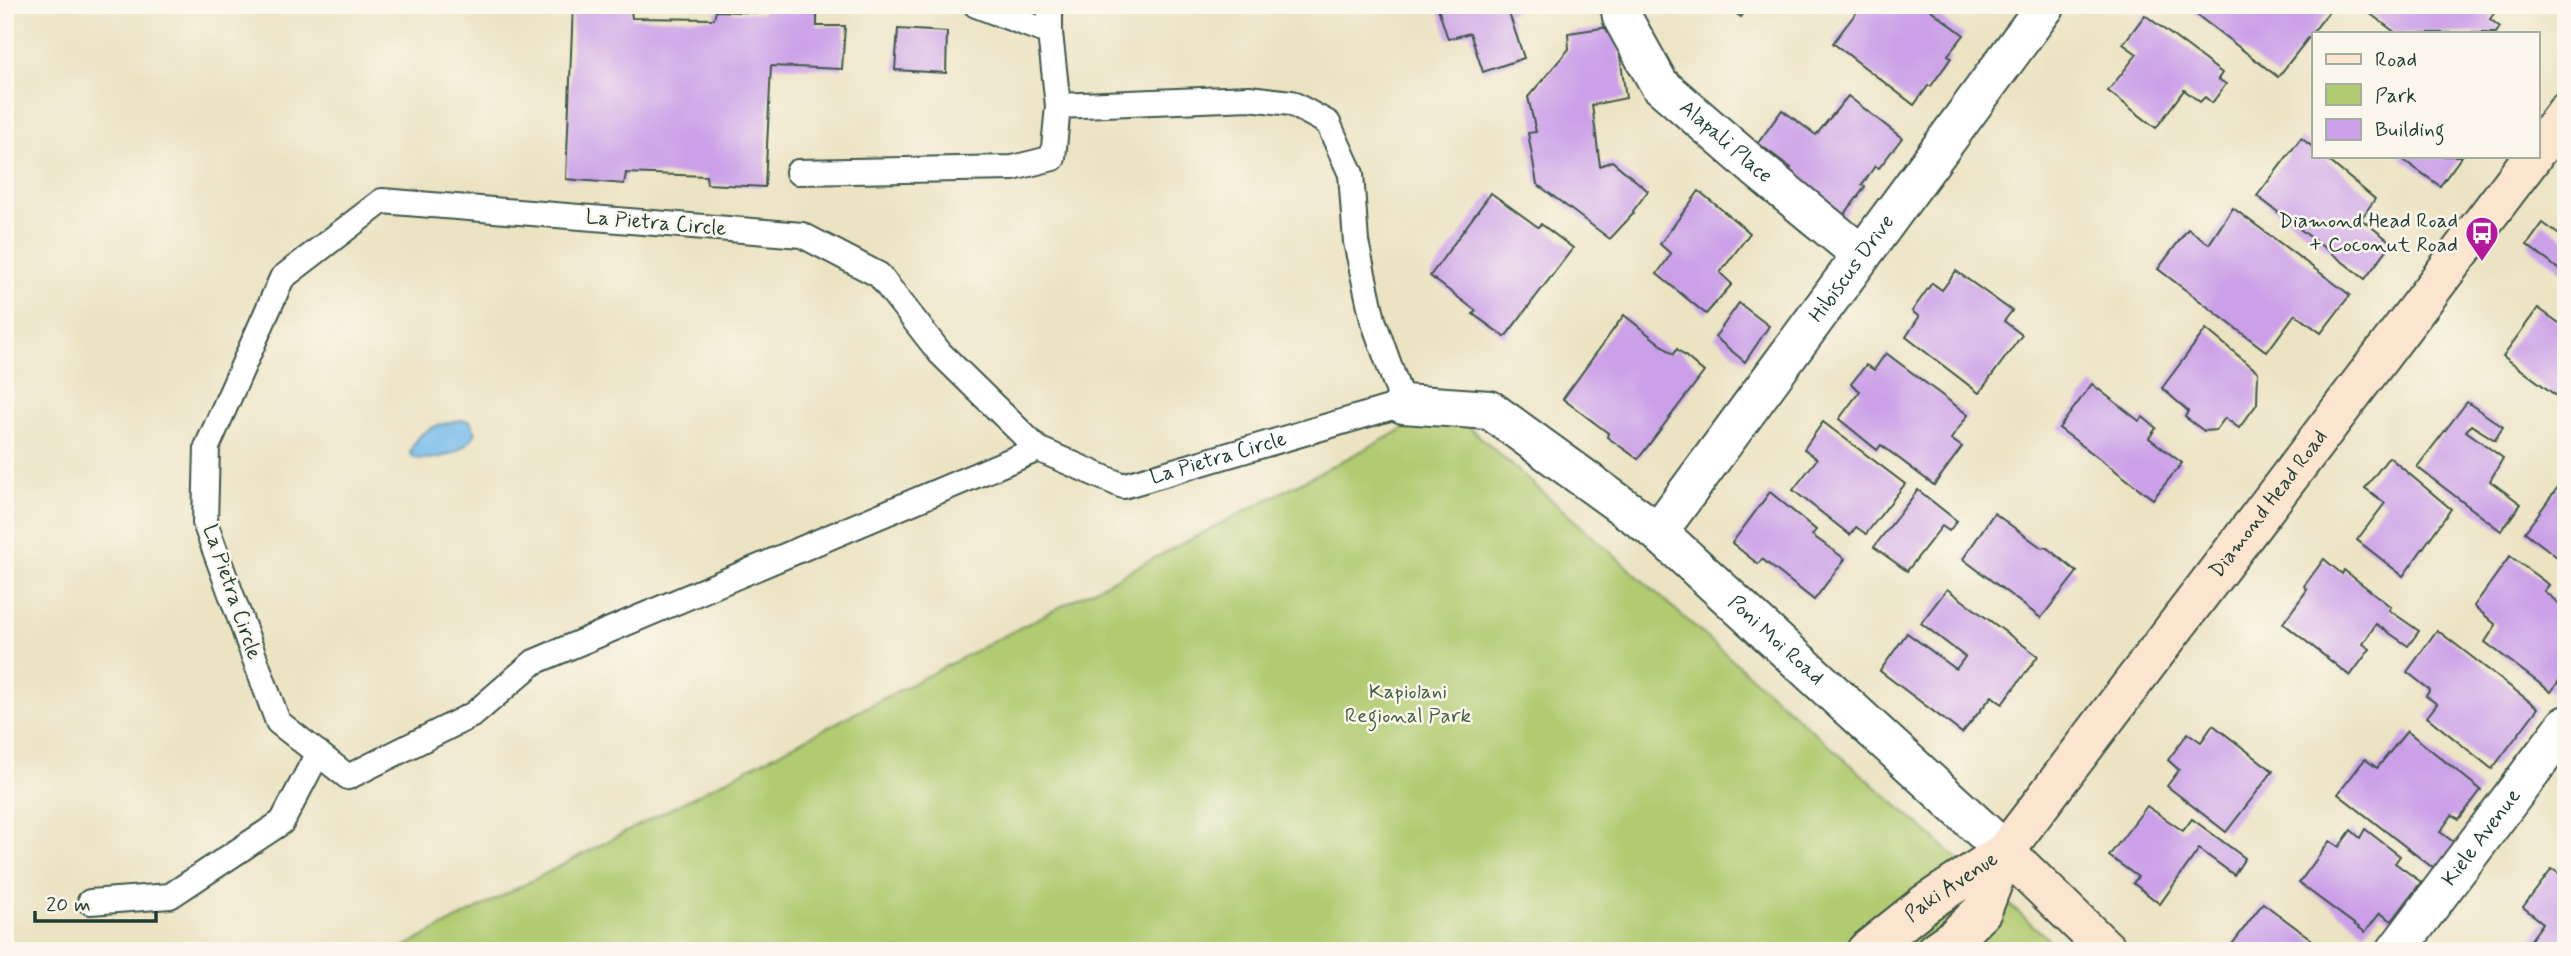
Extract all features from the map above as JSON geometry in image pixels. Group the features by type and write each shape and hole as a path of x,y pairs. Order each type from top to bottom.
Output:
{"street":[{"name":"Alapali Place","path":"1620,5 1622,17 1659,84 1862,256"},
{"name":"Hibiscus Drive","path":"1658,532 2046,5"},
{"path":"2540,146 2566,112"},
{"name":"Diamond Head Road","path":"2005,851 2531,158"},
{"name":"Poni Moi Road","path":"1403,404 1490,410 1658,532 2005,851 2108,951"},
{"name":"Kiele Avenue","path":"2396,951 2566,725"},
{"name":"Paki Avenue","path":"1866,951 1926,903 2005,851"},
{"name":"Paki Avenue","path":"1935,951 1955,937 1982,911 2005,851"}],"lane":[{"path":"976,5 1050,33"},
{"path":"798,172 1013,168 1053,158 1058,106 1049,5"},
{"path":"1058,106 1249,98 1291,103 1328,123 1352,174 1356,242 1373,320 1403,404"},
{"name":"La Pietra Circle","path":"1038,449 534,662 474,715 348,778 278,722 205,523 207,447 282,278 382,201 802,235 879,275 940,353 1038,449 1123,486 1403,404"},
{"path":"90,902 170,896 282,822 318,753"}],"green space":[{"name":"Kapiolani Regional Park","path":"1446,407 2062,951 396,951"}],"water":[{"path":"462,420 470,421 476,433 464,446 441,457 414,458 410,452 424,432"}],"building":[{"path":"573,5 631,9 632,18 714,19 716,11 763,13 763,5 817,5 817,26 845,26 842,69 771,66 765,187 707,184 706,176 626,173 624,184 566,179"},
{"path":"1437,5 1516,5 1517,10 1509,13 1524,58 1483,72 1470,33 1448,39"},
{"path":"1725,5 1750,5 1741,17"},
{"path":"1854,5 1924,5 1964,35 1948,55 1951,58 1931,86 1928,86 1914,105 1833,43 1859,9"},
{"path":"2184,5 2334,5 2278,77"},
{"path":"2500,5 2490,19 2500,27 2497,32 2395,32 2361,7"},
{"path":"2145,15 2222,73 2218,79 2226,84 2212,103 2205,97 2200,102 2184,90 2156,128 2108,91 2137,54 2123,44"},
{"path":"1616,26 1626,98 1592,105 1600,166 1612,161 1648,191 1634,213 1610,239 1537,184 1528,133 1536,132 1528,97 1569,49 1568,33"},
{"path":"898,29 947,32 946,73 895,70"},
{"path":"1848,96 1902,138 1879,168 1875,166 1862,185 1865,187 1840,220 1784,178 1791,168 1758,143 1782,110 1816,135"},
{"path":"2301,138 2312,146 2312,158 2325,158 2375,199 2361,219 2392,243 2365,279 2257,196"},
{"path":"2401,158 2461,158 2440,186"},
{"path":"1699,191 1750,233 1720,273 1732,284 1706,314 1657,274 1671,254 1660,244"},
{"path":"1491,193 1538,227 1541,224 1573,248 1505,337 1473,314 1476,311 1430,276"},
{"path":"2233,208 2350,295 2321,333 2295,314 2267,352 2158,269 2188,229 2209,244"},
{"path":"2543,223 2566,240 2566,275 2527,245"},
{"path":"1956,271 2012,311 2004,321 2022,335 1979,393 1906,337 1919,317 1912,311 1932,283 1942,290"},
{"path":"1739,303 1769,326 1745,362 1715,337"},
{"path":"2538,308 2566,328 2566,403 2503,356"},
{"path":"1624,315 1673,354 1677,349 1704,372 1638,459 1607,437 1608,433 1563,399"},
{"path":"2206,329 2258,372 2257,404 2239,428 2225,418 2216,430 2204,431 2185,417 2188,411 2162,388"},
{"path":"1886,353 1968,415 1951,439 1962,447 1934,485 1881,445 1877,450 1839,419 1860,391 1851,384 1866,365 1874,370"},
{"path":"2092,384 2139,421 2143,417 2156,428 2149,438 2182,463 2153,499 2059,428"},
{"path":"2467,402 2503,427 2495,440 2471,425 2466,431 2503,458 2490,481 2521,504 2501,531 2417,467"},
{"path":"1823,422 1905,484 1866,534 1856,527 1850,535 1793,490 1817,459 1804,449"},
{"path":"2389,457 2451,509 2403,576 2357,540 2385,503 2365,488"},
{"path":"2566,476 2566,564 2525,532"},
{"path":"1918,490 1957,521 1949,531 1942,526 1907,571 1874,547"},
{"path":"1770,492 1816,530 1812,535 1845,559 1814,600 1762,559 1758,564 1732,543"},
{"path":"1994,513 2042,548 2046,547 2077,572 2041,618 1963,559"},
{"path":"2510,556 2549,585 2544,591 2566,610 2566,671 2551,692 2485,642 2496,625 2474,606"},
{"path":"2324,559 2342,574 2344,570 2391,607 2389,610 2419,631 2408,646 2376,624 2363,644 2370,649 2350,676 2283,623 2307,590 2304,586"},
{"path":"1947,589 2038,656 2002,704 1992,696 1962,733 1880,671 1907,633 1956,669 1965,657 1921,623"},
{"path":"2437,630 2538,708 2492,769 2427,717 2437,704 2426,696 2430,690 2407,672"},
{"path":"2213,725 2273,771 2226,832 2167,786 2179,770 2168,760 2188,733 2201,742"},
{"path":"2407,731 2481,790 2459,819 2452,815 2440,832 2462,848 2442,875 2338,794 2365,759 2377,768"},
{"path":"2147,806 2183,831 2192,819 2245,858 2234,875 2199,849 2160,904 2133,883 2138,877 2109,856"},
{"path":"2365,829 2400,856 2395,863 2421,882 2392,921 2380,913 2365,932 2299,883 2330,841 2339,847 2351,830 2360,838"},
{"path":"2552,869 2566,878 2566,951 2543,951 2530,941 2543,923 2523,907"},
{"path":"2263,903 2327,951 2227,951"}],"place":[{"name":"Diamond Head Road + Coconut Road","path":"2482,263"}]}
